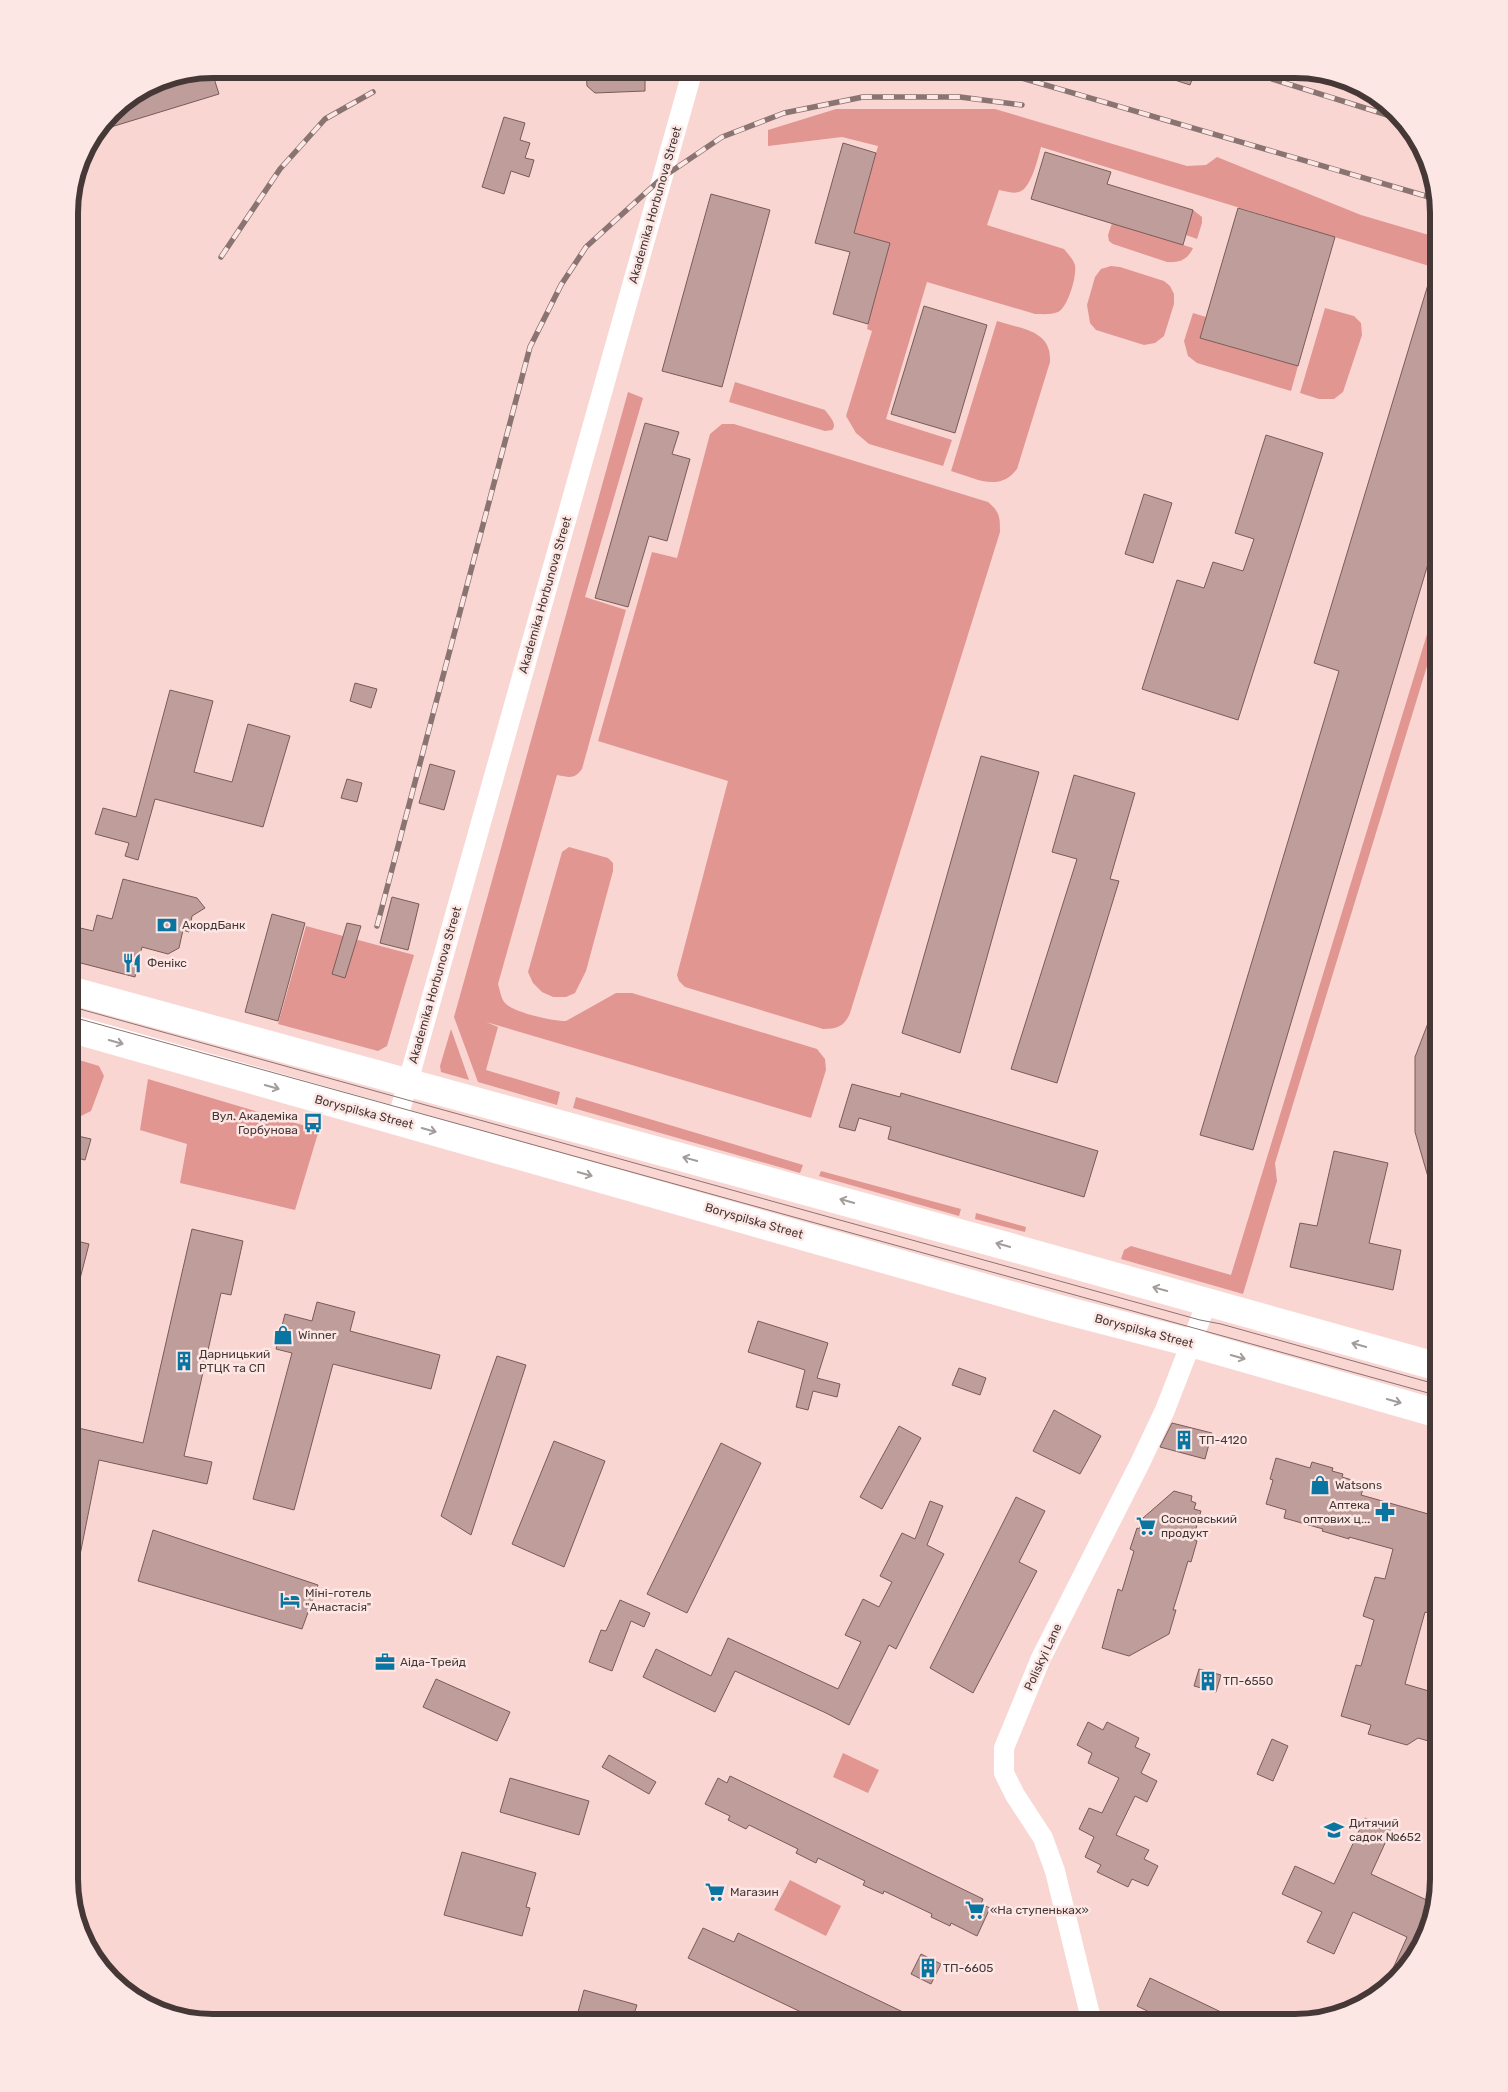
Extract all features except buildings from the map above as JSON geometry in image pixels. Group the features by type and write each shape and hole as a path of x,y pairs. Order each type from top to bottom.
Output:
{"main road":[{"path":"78,992 408,1080 1430,1364"},
{"name":"Boryspilska Street","path":"78,1031 1085,1316 1191,1343 1430,1411"}],"street":[{"name":"Akademika Horbunova Street","path":"397,1121 690,78"},
{"name":"Poliskyi Lane","path":"1090,2014 1055,1871 1043,1838 1015,1795 1004,1773 1004,1748 1041,1658 1165,1410 1206,1302"}],"shaded area":[{"path":"836,109 995,109 1187,166 1206,165 1217,157 1361,215 1430,235 1430,266 1041,147 1027,185 1023,190 1016,193 999,190 987,225 1064,249 1075,265 1075,276 1071,291 1062,309 1058,312 1035,314 927,282 886,419 952,440 943,466 869,444 856,433 846,416 872,331 867,329 868,324 890,243 854,233 878,146 842,137 768,146 768,130"},
{"path":"1193,210 1202,217 1197,239 1186,235"},
{"path":"1112,223 1193,248 1189,255 1183,259 1176,262 1167,262 1113,244 1109,241 1108,235"},
{"path":"1111,266 1164,281 1170,286 1174,294 1174,304 1164,336 1155,343 1144,345 1096,330 1090,323 1087,305 1095,277 1101,269"},
{"path":"1325,308 1354,316 1361,323 1362,335 1343,392 1334,399 1319,399 1300,393"},
{"path":"1193,313 1206,317 1200,338 1298,366 1291,391 1197,363 1188,356 1184,341"},
{"path":"997,321 1025,329 1040,337 1046,343 1050,362 1017,469 1010,476 1002,480 986,482 951,471"},
{"path":"735,382 825,410 832,420 834,428 825,431 729,402"},
{"path":"628,392 643,398 585,597 626,610 582,769 574,776 557,775 498,984 502,999 510,1007 552,1020 566,1021 616,993 632,993 817,1049 825,1059 826,1070 811,1118 486,1022 498,1027 486,1070 560,1092 557,1105 478,1082 454,1017"},
{"path":"722,424 734,424 988,502 997,512 999,519 1000,532 850,1013 843,1024 832,1028 823,1029 685,987 679,981 677,975 728,781 598,741 652,552 677,558 710,434"},
{"path":"1430,624 1430,656 1275,1163 1277,1181 1243,1294 1121,1259 1124,1250 1131,1246 1231,1275"},
{"path":"569,847 608,858 613,863 613,871 586,971 575,993 566,997 553,997 542,992 533,983 528,972 562,852"},
{"path":"306,926 414,955 387,1046 378,1051 278,1024"},
{"path":"451,1029 469,1080 441,1072 440,1066"},
{"path":"78,1060 99,1066 104,1076 91,1111 79,1117"},
{"path":"148,1079 319,1130 295,1210 180,1183 187,1144 140,1130"},
{"path":"576,1097 803,1165 800,1173 573,1108"},
{"path":"821,1171 961,1209 959,1216 819,1176"},
{"path":"976,1213 1026,1227 1025,1232 975,1219"},
{"path":"843,1753 879,1770 868,1793 833,1777"},
{"path":"790,1880 841,1906 826,1936 774,1910"}],"tram line":[{"path":"78,1008 1430,1382"},
{"path":"78,1018 1430,1394"}],"railway":[{"path":"1022,78 1429,197"},
{"path":"1269,78 1390,116"},
{"path":"221,257 280,169 325,119 373,92"},
{"path":"377,926 530,347 561,285 586,247 663,177 722,137 784,113 863,97 960,97 1022,105"}],"place":[{"name":"АкордБанк","path":"167,925"},
{"name":"Фенікс","path":"132,963"},
{"name":"Вул. Академіка Горбунова","path":"313,1123"},
{"name":"Winner","path":"283,1335"},
{"name":"Дарницький РТЦК та СП","path":"184,1361"},
{"name":"ТП-4120","path":"1184,1440"},
{"name":"Watsons","path":"1320,1485"},
{"name":"Аптека оптових ц...","path":"1385,1512"},
{"name":"Сосновський продукт","path":"1146,1526"},
{"name":"Міні-готель \"Анастасія\"","path":"290,1600"},
{"name":"Аіда-Трейд","path":"385,1662"},
{"name":"ТП-6550","path":"1208,1681"},
{"name":"Дитячий садок №652","path":"1334,1830"},
{"name":"Магазин","path":"715,1892"},
{"name":"«На ступеньках»","path":"975,1910"},
{"name":"ТП-6605","path":"928,1968"}]}
